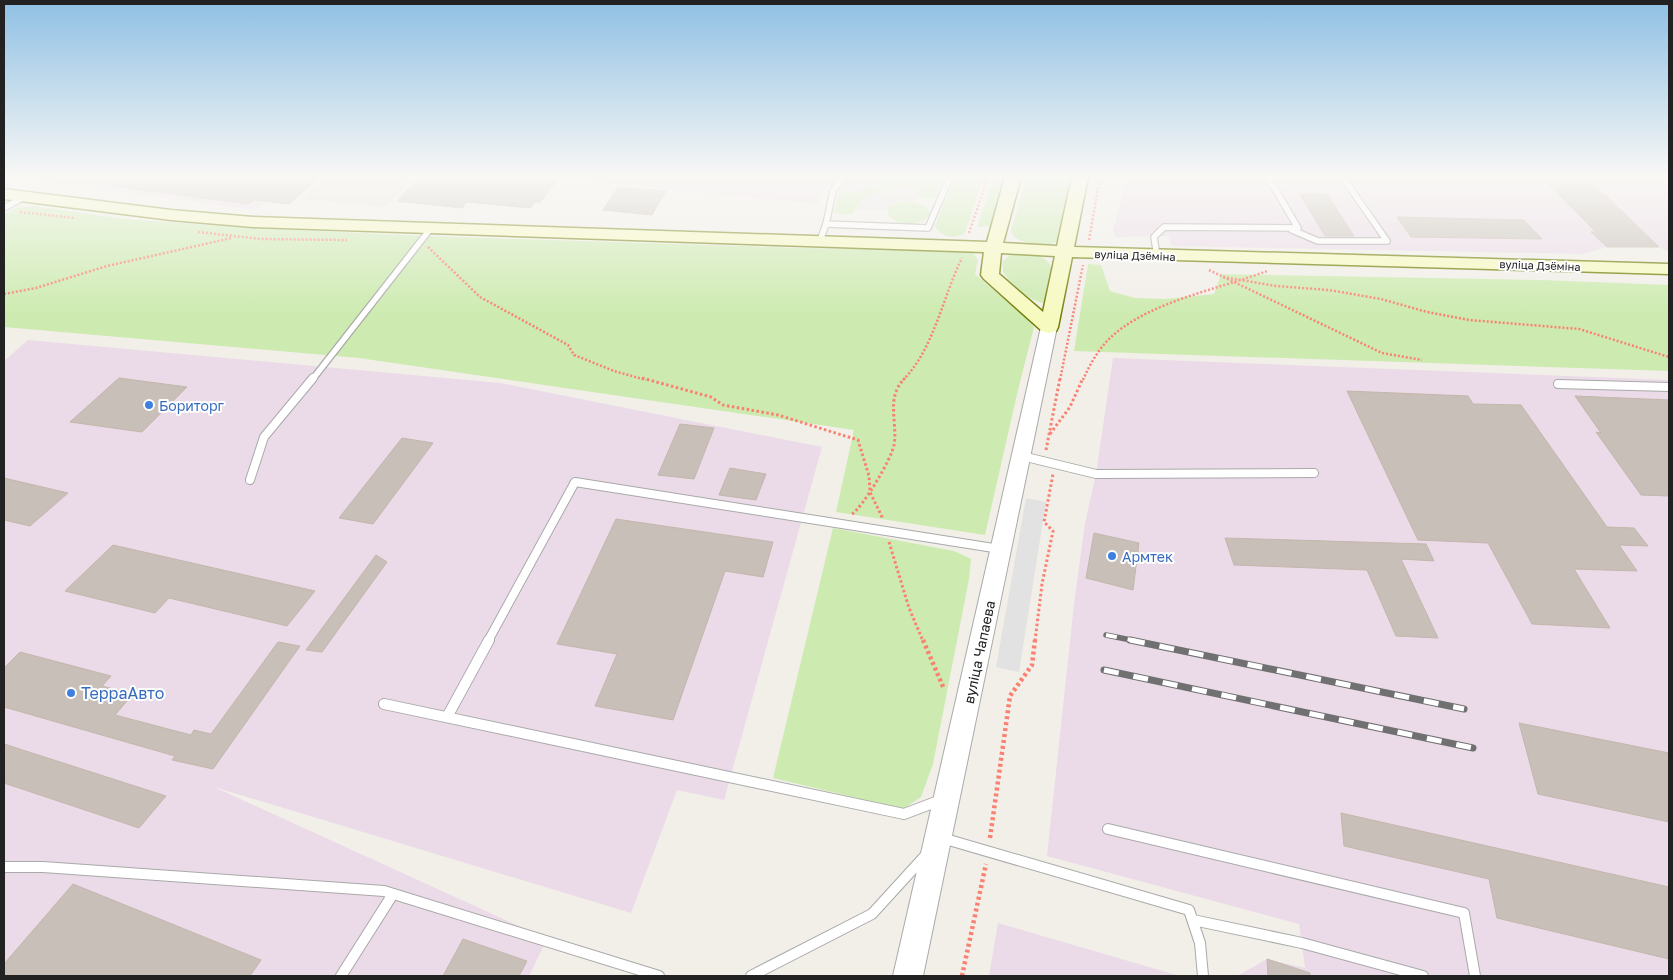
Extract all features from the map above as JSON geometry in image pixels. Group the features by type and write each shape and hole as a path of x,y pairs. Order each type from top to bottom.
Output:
{"main road":[{"name":"вуліца Дзёміна","path":"275,223 994,247 1085,254 1669,269"},
{"path":"1001,223 991,257 990,274 1049,327"},
{"name":"вуліца Чапаева","path":"1049,327 1071,223"}],"street":[{"name":"вуліца Чапаева","path":"908,976 940,837 1049,327"}],"lane":[{"path":"820,241 826,224 928,228 930,223"},
{"path":"1156,256 1154,236 1164,227 1298,228 1295,223"},
{"path":"1288,228 1318,241 1387,241 1374,223"},
{"path":"250,480 264,437 317,374 431,228"},
{"path":"1558,384 1669,387"},
{"path":"1022,456 1096,474 1314,473"},
{"path":"447,717 575,482 1001,550"},
{"path":"384,704 904,814 948,798"},
{"path":"1108,829 1464,913 1475,976"},
{"path":"751,976 872,914 913,871 940,837 1189,910 1200,943 1203,976"},
{"path":"4,867 43,867 384,891 659,976"},
{"path":"342,976 393,894"},
{"path":"1192,920 1302,943 1423,976"}],"path":[{"path":"851,515 858,510 870,492 894,448 893,401 897,386 909,374 923,351 948,296 973,223"},
{"path":"962,976 988,851 1010,696 1032,665 1042,584 1053,531 1044,522 1053,474 1045,462 1048,436 1091,223"},
{"path":"4,294 36,288 107,266 234,237"},
{"path":"421,242 439,256 480,297 568,345 574,355 614,371 711,397 723,405 778,415 842,433 858,440 869,476 870,492 877,503 887,532 892,555 909,608 944,689"},
{"path":"1204,267 1235,284 1382,353 1422,360"},
{"path":"1048,436 1072,405 1087,368 1108,340 1125,326 1149,312 1269,271"},
{"path":"1223,277 1276,286 1329,290 1381,299 1427,312 1469,320 1579,329 1669,357"}],"shaded area":[{"path":"1115,223 1669,223 1669,252 1659,247 1607,247 1583,254 1172,246 1168,236 1115,237 1113,231"},
{"path":"28,340 500,383 822,447 724,800 677,790 631,913 214,787 547,939 529,976 4,976 4,361"},
{"path":"1113,358 1669,380 1669,976 1237,976 1267,959 1305,968 1299,924 1047,856 1074,604 1085,523 1096,474"},
{"path":"1026,498 1046,502 1019,672 996,667"},
{"path":"998,923 1180,976 989,976"}],"green space":[{"path":"4,223 175,223 426,236 958,251 973,253 978,260 975,274 1029,320 1034,327 985,535 836,512 854,430 359,358 4,327"},
{"path":"936,223 968,223 965,233 952,237 944,235 935,226"},
{"path":"978,223 991,223 990,226 977,227"},
{"path":"1013,223 1061,223 1057,241 1041,246 1024,242 1014,237 1011,230"},
{"path":"1011,254 1039,256 1044,258 1050,265 1052,271 1046,303 1034,300 1028,296 1016,287 1003,272 1003,261"},
{"path":"1088,264 1101,265 1110,291 1135,298 1165,299 1214,294 1221,274 1542,280 1669,285 1669,371 1074,351"},
{"path":"833,528 954,551 971,559 969,579 933,764 921,797 903,809 773,778"}],"building":[{"path":"1317,223 1345,223 1354,236 1325,236"},
{"path":"1401,223 1527,223 1542,239 1411,237"},
{"path":"1587,223 1634,223 1659,247 1607,247 1591,232 1596,232"},
{"path":"119,378 187,387 142,432 70,422"},
{"path":"1347,391 1468,396 1473,404 1521,405 1607,527 1634,528 1648,546 1619,545 1637,571 1574,569 1610,628 1532,624 1488,543 1418,540"},
{"path":"1575,396 1669,400 1669,496 1641,495 1596,432 1601,433"},
{"path":"680,424 714,428 694,479 658,475"},
{"path":"402,438 433,443 373,524 339,518"},
{"path":"730,468 766,474 756,500 719,495"},
{"path":"4,478 68,493 30,526 4,520"},
{"path":"616,519 773,542 763,577 725,571 673,720 595,706 617,654 557,644"},
{"path":"1094,533 1139,543 1133,590 1086,578"},
{"path":"1225,538 1426,544 1434,561 1401,559 1438,638 1396,636 1367,570 1234,565"},
{"path":"113,545 315,591 287,626 169,598 155,613 65,591"},
{"path":"376,555 387,562 322,652 306,650"},
{"path":"278,642 300,646 213,769 172,760 175,756 4,707 4,668 20,652 111,676 102,686 133,694 115,715 191,735 194,730 211,734"},
{"path":"1519,723 1669,753 1669,822 1538,794"},
{"path":"4,744 166,796 139,828 4,783"},
{"path":"1341,813 1669,887 1669,959 1497,918 1489,879 1344,846"},
{"path":"73,884 261,960 250,976 4,976 4,964"},
{"path":"463,939 527,961 519,976 443,976"},
{"path":"1267,959 1310,973 1310,976 1268,976"}],"railway":[{"path":"1106,635 1136,641"},
{"path":"1130,640 1464,709"},
{"path":"1104,670 1473,748"}],"place":[{"name":"Бориторг","path":"149,405"},
{"name":"Армтек","path":"1112,556"},
{"name":"ТерраАвто","path":"71,693"}]}
